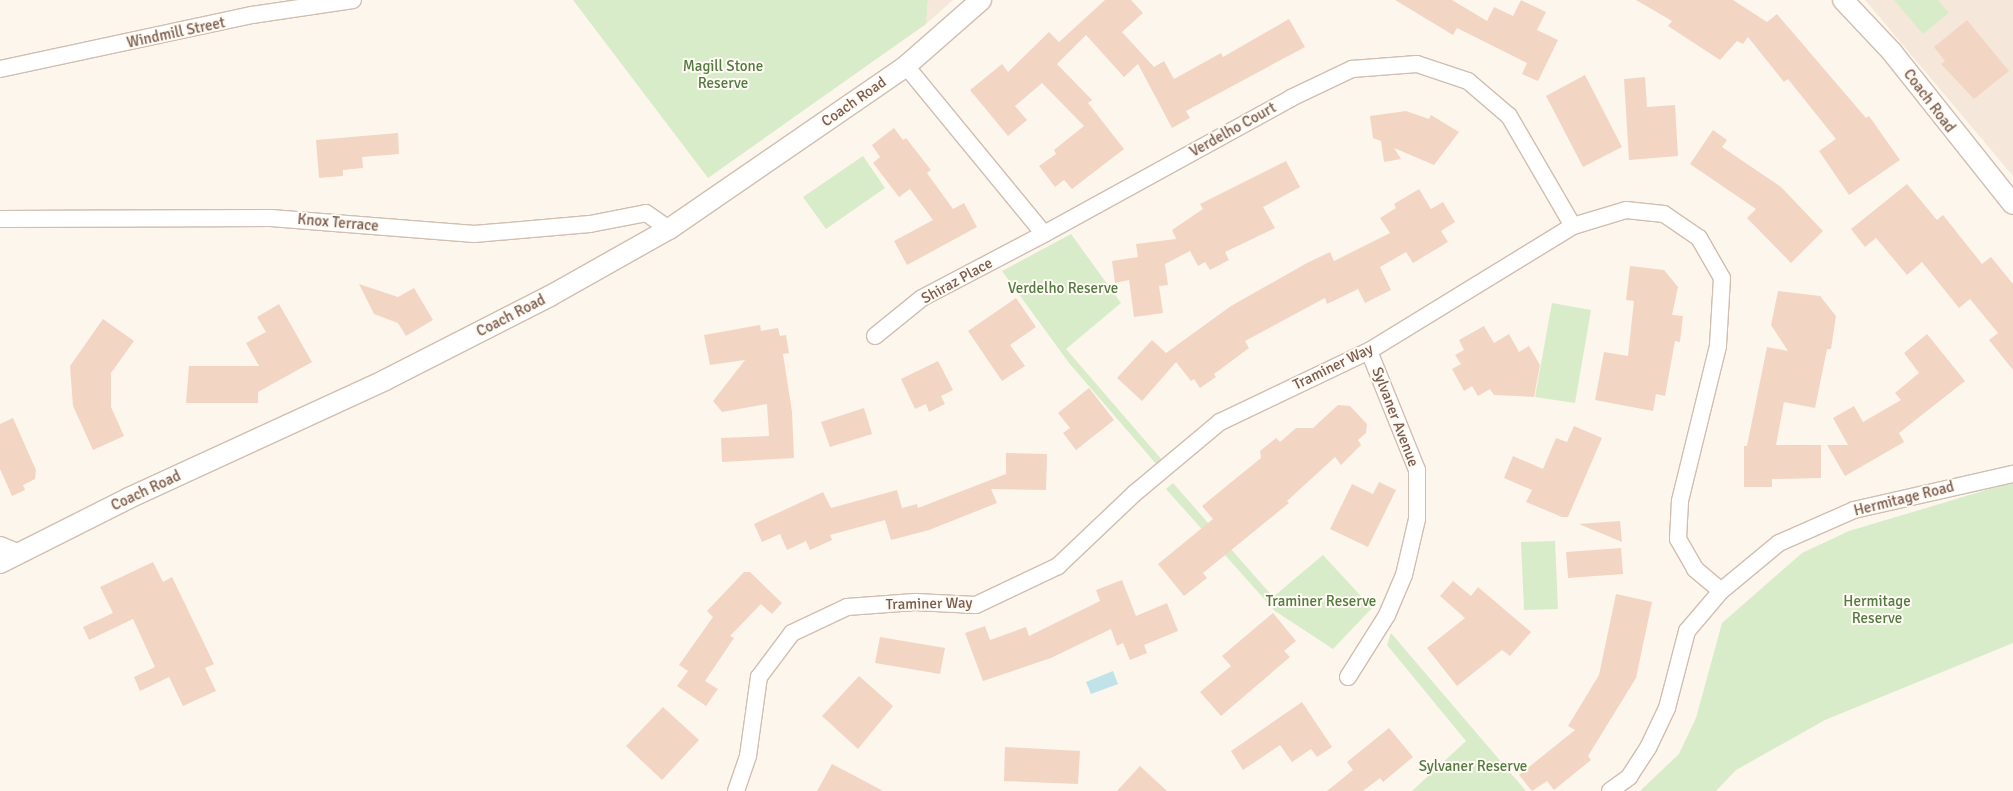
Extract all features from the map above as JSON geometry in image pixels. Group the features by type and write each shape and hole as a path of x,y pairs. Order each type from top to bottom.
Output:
{"street":[{"name":"Windmill Street","path":"0,69 252,15 354,0"},
{"name":"Coach Road","path":"0,563 129,498 385,380 550,296 669,229 906,66 981,0"},
{"name":"Coach Road","path":"1844,0 1892,52 2013,204"},
{"name":"Verdelho Court","path":"1044,234 1283,103 1352,69 1417,64 1468,81 1509,116 1574,226"},
{"path":"906,66 1044,234"},
{"name":"Traminer Way","path":"736,791 748,756 759,677 792,633 847,607 915,602 976,605 1058,566 1135,492 1220,422 1369,351 1574,226 1626,210 1664,214 1699,238 1722,278 1718,346 1680,501 1678,539 1695,569 1721,591"},
{"name":"Knox Terrace","path":"0,219 271,218 474,234 590,224 646,213 669,229"},
{"name":"Shiraz Place","path":"876,336 922,298 1044,234"},
{"name":"Sylvaner Avenue","path":"1348,677 1390,607 1404,575 1417,519 1417,470 1369,351"},
{"name":"Hermitage Road","path":"1610,791 1629,777 1648,748 1667,708 1687,631 1721,591 1780,543 1854,510 2013,474"},
{"path":"0,545 20,553"}],"shaded area":[{"path":"928,0 953,0 926,24"},
{"path":"1865,0 2013,0 2013,176"}],"green space":[{"name":"Magill Stone Reserve","path":"573,0 928,0 926,24 708,178"},
{"path":"1894,0 1938,0 1949,13 1923,34"},
{"path":"863,156 885,188 826,229 803,197"},
{"name":"Verdelho Reserve","path":"1071,234 1121,303 1066,349 1162,460 1157,465 1069,363 1002,271"},
{"path":"1552,303 1591,310 1575,403 1535,397"},
{"name":"Hermitage Reserve","path":"2013,482 2013,643 1825,720 1736,770 1716,791 1640,791 1679,754 1696,718 1722,623 1802,553 1849,531"},
{"name":"Traminer Reserve","path":"1173,483 1273,597 1323,555 1372,608 1333,649 1275,611 1166,489"},
{"path":"1555,541 1558,609 1524,610 1521,542"},
{"name":"Sylvaner Reserve","path":"1391,633 1526,791 1412,791 1466,741 1387,645"}],"water":[{"path":"1113,671 1118,684 1091,694 1086,682"}],"building":[{"path":"1105,0 1131,0 1143,13 1122,32 1154,67 1164,61 1174,79 1221,53 1223,57 1289,19 1305,47 1186,111 1190,118 1172,128 1138,64 1124,77 1086,35 1057,64 1092,100 1088,103 1124,149 1072,189 1064,180 1055,187 1039,166 1056,154 1054,150 1084,126 1042,83 1015,106 1027,120 1008,136 970,90 1002,64 1008,72 1049,32 1059,42"},
{"path":"1395,0 1452,0 1487,21 1494,7 1513,16 1521,0 1546,12 1537,30 1558,40 1538,81 1522,74 1527,63 1457,28 1453,35"},
{"path":"1636,0 1733,0 1767,22 1777,14 1866,118 1869,116 1900,160 1849,195 1819,151 1836,139 1788,79 1784,82 1748,37 1743,44 1737,41 1720,60 1668,26 1672,21"},
{"path":"1967,20 2009,71 1974,99 1941,64 1945,61 1934,47"},
{"path":"1585,75 1622,147 1583,167 1546,96"},
{"path":"1645,77 1647,107 1675,105 1678,156 1629,160 1624,79"},
{"path":"1406,111 1429,119 1431,115 1459,132 1434,165 1394,148 1401,159 1384,162 1381,141 1373,138 1370,116"},
{"path":"894,128 903,140 906,138 931,170 927,173 953,209 964,203 977,227 907,265 894,241 933,220 910,189 899,197 873,163 880,157 872,145"},
{"path":"1713,130 1727,140 1722,147 1781,187 1823,231 1791,263 1747,218 1756,209 1690,164"},
{"path":"398,133 399,154 362,157 363,168 343,170 343,176 319,178 316,140"},
{"path":"1286,161 1300,187 1263,207 1275,228 1225,252 1229,260 1210,270 1205,262 1198,266 1190,251 1165,264 1168,285 1159,286 1163,313 1134,317 1129,280 1115,283 1112,261 1138,257 1136,244 1176,239 1172,230 1203,209 1200,204"},
{"path":"1907,184 1937,220 1943,215 1982,264 1991,257 2013,284 2013,370 1989,340 1998,333 1970,299 1959,308 1922,262 1907,275 1876,238 1865,247 1851,229"},
{"path":"1419,189 1431,209 1443,202 1455,222 1441,231 1448,242 1413,263 1406,252 1380,267 1391,290 1365,303 1358,289 1327,304 1325,298 1245,341 1249,348 1214,374 1216,377 1200,388 1194,379 1191,381 1176,362 1142,401 1117,378 1152,340 1166,353 1231,306 1307,263 1330,252 1334,261 1390,233 1380,218 1396,208 1394,204"},
{"path":"1630,266 1664,270 1678,287 1672,315 1683,316 1680,342 1675,341 1665,396 1656,394 1653,411 1595,400 1604,352 1628,356 1634,301 1626,300"},
{"path":"359,284 398,297 414,288 433,320 406,336 398,323 374,314"},
{"path":"1778,291 1820,296 1836,316 1831,349 1827,349 1815,408 1784,402 1776,445 1821,445 1821,478 1772,479 1772,487 1744,487 1744,446 1747,446 1767,347 1788,351 1771,325"},
{"path":"1016,298 1036,327 1010,345 1025,366 1002,381 968,331"},
{"path":"279,304 312,362 258,392 258,403 186,403 189,366 259,366 246,343 266,332 257,317"},
{"path":"103,319 134,341 111,373 111,407 124,436 93,450 73,406 70,366"},
{"path":"760,325 761,331 778,328 780,336 786,335 789,353 783,354 792,412 794,458 722,462 721,438 769,436 767,404 722,412 713,401 745,360 710,365 704,335"},
{"path":"1484,326 1494,343 1509,334 1519,352 1529,346 1540,365 1534,397 1494,395 1490,389 1478,396 1472,386 1464,391 1452,369 1461,364 1455,355 1464,350 1459,340"},
{"path":"1927,334 1965,381 1899,433 1904,442 1845,476 1827,445 1848,445 1833,418 1854,406 1863,422 1901,400 1895,393 1919,373 1904,353"},
{"path":"938,361 953,390 941,396 945,404 929,412 926,404 915,409 901,379"},
{"path":"1089,388 1114,420 1076,450 1063,433 1070,428 1058,413"},
{"path":"1338,405 1350,406 1367,424 1366,433 1358,440 1361,445 1341,465 1335,457 1287,501 1289,503 1203,573 1207,578 1184,596 1158,564 1213,519 1202,506 1261,458 1260,451 1276,438 1280,442 1296,428 1313,428"},
{"path":"864,408 872,434 830,447 821,422"},
{"path":"13,418 36,470 35,479 23,485 25,490 12,496 0,469 0,424"},
{"path":"1574,426 1602,438 1568,517 1562,517 1526,502 1532,490 1504,478 1513,456 1543,469 1556,438 1567,442"},
{"path":"1006,453 1047,454 1046,490 991,489 997,503 929,530 891,540 885,520 830,535 832,540 810,550 806,541 787,550 780,534 762,542 754,524 823,492 831,508 897,490 902,508 917,504 918,508 1006,474"},
{"path":"1379,482 1396,490 1368,547 1330,529 1352,484 1373,494"},
{"path":"1620,521 1622,542 1579,524"},
{"path":"1621,548 1623,574 1568,578 1566,552"},
{"path":"153,562 163,582 172,577 214,664 205,668 216,691 183,706 169,677 140,691 134,677 155,667 133,619 89,640 83,627 113,613 100,587"},
{"path":"744,572 750,572 782,603 772,614 761,604 730,636 734,638 705,681 718,689 706,706 677,686 688,671 679,665 713,617 707,611"},
{"path":"1122,580 1136,616 1167,603 1178,631 1144,645 1147,653 1130,660 1123,643 1117,646 1111,629 1051,658 983,681 965,633 985,626 990,640 1026,627 1029,636 1100,601 1096,590"},
{"path":"1453,581 1471,596 1478,587 1531,632 1510,656 1502,650 1457,686 1427,648 1465,618 1440,596"},
{"path":"1616,594 1652,602 1636,678 1588,756 1591,760 1554,790 1547,781 1532,791 1519,775 1575,730 1568,726 1599,675"},
{"path":"1273,613 1296,641 1284,651 1290,657 1221,716 1200,692 1231,666 1222,656"},
{"path":"880,637 945,648 940,674 875,663"},
{"path":"859,676 893,706 858,749 822,716"},
{"path":"1302,702 1332,747 1317,757 1311,749 1292,762 1280,745 1243,770 1231,751"},
{"path":"663,707 699,740 662,780 626,746"},
{"path":"1389,728 1413,757 1383,782 1380,778 1363,791 1327,791 1353,770 1347,762"},
{"path":"1005,747 1080,751 1078,784 1004,781"},
{"path":"832,764 855,776 883,791 817,791"},
{"path":"1140,766 1167,791 1117,791"}]}
